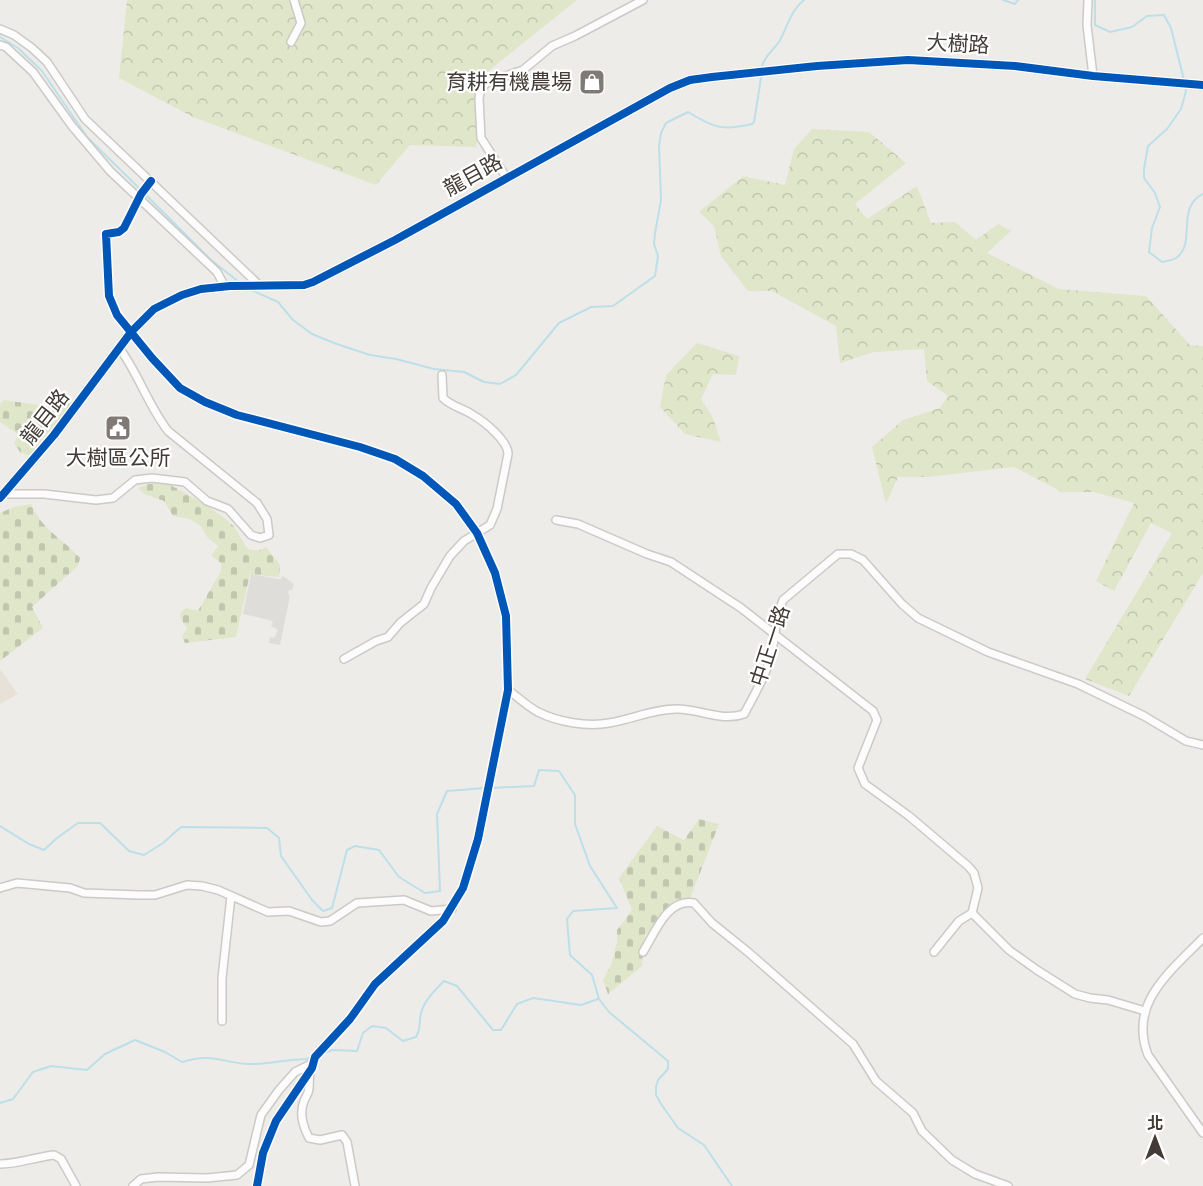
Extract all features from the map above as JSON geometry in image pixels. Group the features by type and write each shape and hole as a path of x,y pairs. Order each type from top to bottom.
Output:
{"street":[{"path":"291,42 301,23 294,0"},
{"path":"506,177 481,138 479,98 481,88 488,82 523,70 552,45 575,36 643,0"},
{"path":"1088,0 1087,25 1093,76"},
{"path":"0,29 102,163 140,196 216,272 227,286"},
{"path":"8,42 32,48 47,62 83,120 260,286"},
{"name":"大樹路","path":"712,77 817,66 908,60 1015,66 1093,76 1203,84"},
{"name":"龍目路","path":"3,496 54,435 132,331 154,309 182,295 201,289 227,286 304,285 313,282 395,240 670,88 690,80 712,77"},
{"path":"72,126 83,120"},
{"path":"149,183 124,228 106,234 109,296 123,324 132,331 152,358 180,388 206,402 237,414 360,447 395,459 423,476 456,504 477,533 495,573 506,616 508,690 475,848 463,888 443,921 375,984 309,1069 309,1092 304,1101 303,1126 309,1138 321,1140 342,1135 347,1142 355,1186"},
{"path":"3,496 44,494 96,500 112,498 135,480 152,478 185,482 207,501 228,509 251,536 260,538 269,535 267,519 257,503 168,431 157,416 133,366 120,349"},
{"path":"344,659 388,637 400,623 424,604 450,556 464,541 489,525 497,509 508,449 505,442 473,414 448,404 443,398 442,375"},
{"path":"556,520 578,524 670,562 741,608 865,703 877,716 858,768 865,784 909,816 974,873 978,888 972,913 959,921 934,952"},
{"name":"中正一路","path":"508,690 537,711 557,720 586,724 610,723 660,709 686,709 733,718 744,714 763,678 770,658 783,600 838,554 851,554 863,560 902,604 918,618 988,652 1078,684 1144,716 1186,741 1203,745"},
{"path":"0,888 17,884 70,888 84,893 155,895 187,885 202,886 268,912 289,910 321,922 330,921 357,903 404,900 430,911 452,909"},
{"path":"222,1021 222,978 231,896"},
{"path":"643,952 658,923 668,913 679,903 685,901 694,903 712,923 853,1044 876,1081 913,1113 922,1131 952,1160 975,1174 1008,1186"},
{"path":"972,913 1009,950 1075,994 1108,1000 1145,1011"},
{"path":"1203,938 1170,971 1149,999 1142,1029 1148,1055 1203,1133"},
{"path":"133,1186 141,1179 158,1177 207,1178 237,1175 249,1165 261,1114 295,1072 313,1063"},
{"path":"256,1186 263,1153 276,1121 306,1077"},
{"path":"0,1164 11,1164 35,1157 54,1155 61,1160 76,1186"}],"shaded area":[{"path":"251,574 278,579 281,579 282,575 294,584 288,594 290,596 280,645 269,643 270,637 274,638 278,630 271,626 273,621 243,614"},
{"path":"0,669 18,694 0,704"}],"green space":[{"path":"127,0 577,0 486,73 476,147 410,145 376,185 193,117 119,78"},
{"path":"812,129 869,132 906,163 855,204 867,219 917,186 931,223 955,222 976,240 998,224 1011,231 987,253 1059,289 1146,296 1190,345 1203,346 1203,573 1129,696 1085,679 1172,533 1151,523 1114,591 1096,581 1134,503 1094,492 1062,492 1014,467 928,477 898,477 886,504 872,447 903,420 940,408 948,396 927,381 924,349 874,352 840,363 836,326 772,291 748,291 721,256 714,226 699,212 743,176 785,185 794,149"},
{"path":"697,343 739,356 736,375 713,374 701,399 713,418 721,442 685,434 660,407 666,375"},
{"path":"4,400 45,406 62,402 78,402 45,436 30,456 20,452 14,443 19,435 0,422 0,404"},
{"path":"165,483 223,517 236,529 248,549 258,551 266,547 280,565 279,577 250,574 236,637 185,643 182,637 187,628 181,620 180,613 186,608 198,611 221,571 221,563 211,556 218,546 207,537 201,526 190,519 173,516 164,501 144,494 138,488 149,484"},
{"path":"31,504 45,526 80,558 78,566 32,607 43,628 0,661 0,513 14,507"},
{"path":"699,819 719,824 689,901 668,913 645,935 642,966 608,994 603,980 612,963 617,930 632,910 619,878 657,826 684,840"}],"waterway":[{"path":"762,66 779,42 796,9 804,0"},
{"path":"1003,0 1015,4 1018,0"},
{"path":"1095,0 1095,25 1110,32 1132,27 1147,16 1164,15 1171,28 1184,80"},
{"path":"0,37 18,48 42,71 87,137 141,190"},
{"path":"249,289 278,302 293,320 312,334 334,343 370,355 434,369 464,372 484,382 500,384 516,375 559,323 591,307 613,306 655,276 658,256 654,244 661,200 659,146 661,133 666,123 688,112 719,127 752,124 761,78"},
{"path":"1185,86 1186,91 1181,109 1167,129 1148,146 1144,169 1144,178 1155,193 1160,207 1152,228 1149,252 1162,262 1175,259 1182,252 1190,208 1203,194"},
{"path":"145,194 211,260 239,282"},
{"path":"491,788 534,786 539,770 559,771 575,795 575,824 590,866 617,908 573,911 567,919 570,955 592,975 599,999 609,1012 668,1061 668,1069 658,1080 656,1095 678,1128 704,1145 732,1186"},
{"path":"0,826 29,844 44,850 78,823 100,823 129,851 144,855 163,843 181,827 267,828 279,838 281,856 312,900 323,911 332,908 347,850 355,846 379,850 399,877 425,893 440,891 437,814 447,791 485,788"},
{"path":"322,1054 332,1050 357,1051 363,1033 372,1026 386,1028 403,1041 416,1037 425,1004 444,981 457,986 493,1030 501,1030 517,1004 533,998 581,1005 598,999"},
{"path":"0,1103 13,1099 33,1072 51,1066 87,1070 105,1054 135,1040 165,1052 182,1062 209,1058 255,1064 313,1057"}],"cycle path":[{"path":"0,498 54,435 132,331 154,309 182,295 201,289 230,286 304,285 313,282 395,240 670,88 690,80 817,66 908,60 1015,66 1093,76 1203,85"},
{"path":"151,181 141,194 124,228 119,232 106,234 109,296 117,315 152,358 180,388 205,402 237,415 360,447 395,459 423,476 456,504 477,533 495,573 506,616 508,690 478,839 463,888 443,921 375,984 350,1019 315,1057 312,1068 276,1121 263,1153 257,1186"}],"place":[{"name":"育耕有機農場","path":"592,82"},
{"name":"大樹區公所","path":"118,428"}]}
